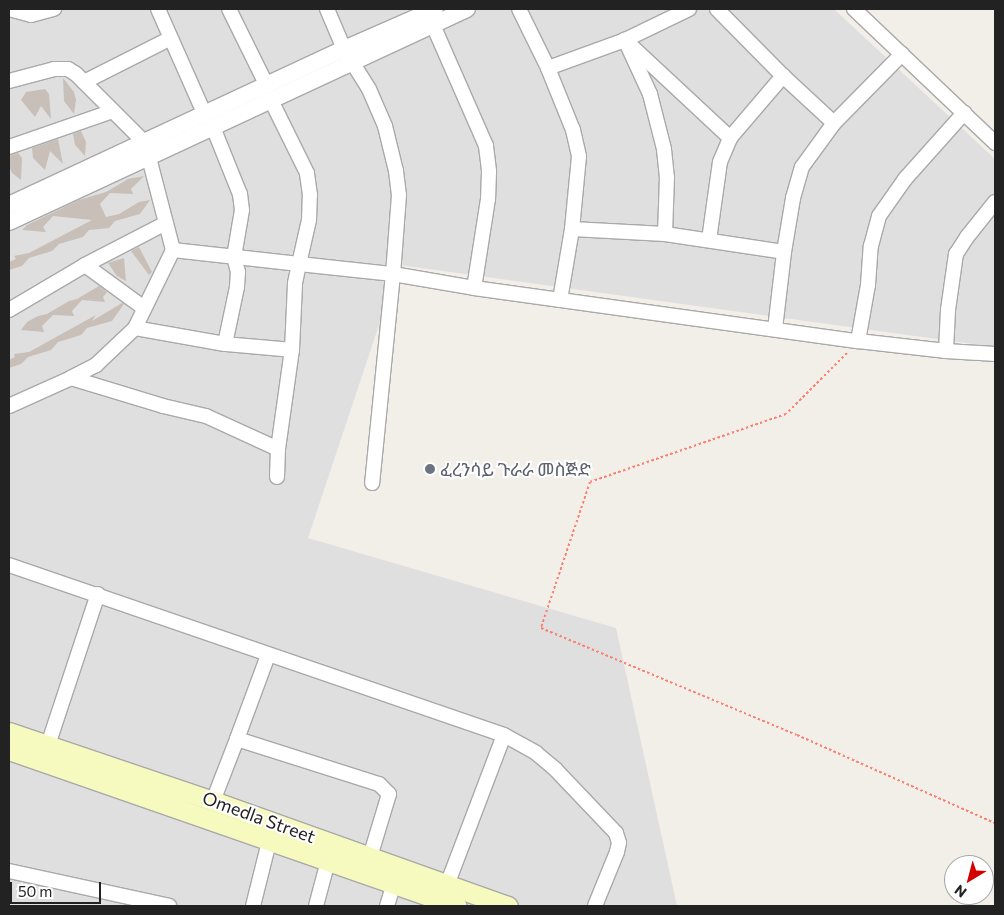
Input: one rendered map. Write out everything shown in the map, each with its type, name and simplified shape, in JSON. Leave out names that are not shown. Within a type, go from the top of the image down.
[{"type":"main road","name":"Omedla Street","points":[[9,732],[213,801],[508,906]]},
{"type":"main road","name":"Omedla Street","points":[[9,750],[269,842],[394,883],[455,906]]},
{"type":"street","points":[[9,9],[31,15],[54,9]]},
{"type":"street","points":[[158,9],[240,194],[242,210],[234,257],[238,272],[237,287],[225,344]]},
{"type":"street","points":[[229,9],[307,173],[310,195],[308,220],[294,283],[292,350],[278,449],[277,477]]},
{"type":"street","points":[[327,9],[344,48],[354,63],[385,126],[396,171],[399,195],[372,483]]},
{"type":"street","points":[[269,93],[344,48],[435,9]]},
{"type":"street","points":[[9,222],[147,151],[269,93],[354,63],[467,9]]},
{"type":"street","points":[[519,9],[548,68],[574,130],[579,156],[572,229],[560,300]]},
{"type":"street","points":[[548,68],[625,40],[689,9]]},
{"type":"street","points":[[717,9],[782,76],[834,123]]},
{"type":"street","points":[[854,9],[995,143]]},
{"type":"street","points":[[433,25],[486,146],[489,172],[488,199],[474,288]]},
{"type":"street","points":[[84,82],[171,38]]},
{"type":"street","points":[[625,40],[730,138]]},
{"type":"street","points":[[625,40],[650,94],[664,149],[667,178],[665,234]]},
{"type":"street","points":[[775,329],[784,252],[793,198],[802,167],[834,123],[902,54]]},
{"type":"street","points":[[9,81],[61,68],[68,69],[113,110],[147,151],[173,250],[135,328],[96,365],[9,406]]},
{"type":"street","points":[[709,240],[720,162],[730,138],[782,76]]},
{"type":"street","points":[[9,147],[113,110]]},
{"type":"street","points":[[858,341],[868,285],[871,246],[879,216],[905,180],[964,113]]},
{"type":"street","points":[[9,206],[147,151]]},
{"type":"street","points":[[946,351],[948,310],[956,254],[995,202]]},
{"type":"street","points":[[9,310],[85,265],[166,223]]},
{"type":"street","points":[[572,229],[665,234],[784,252]]},
{"type":"street","points":[[173,250],[393,274],[474,288],[858,341],[946,351],[995,354]]},
{"type":"street","points":[[85,265],[144,308]]},
{"type":"street","points":[[135,328],[225,344],[292,350]]},
{"type":"street","points":[[71,378],[163,406],[206,416],[278,449]]},
{"type":"street","points":[[9,565],[504,735],[536,753],[556,770],[616,833],[619,843],[617,852],[595,906]]},
{"type":"street","points":[[48,745],[98,594]]},
{"type":"street","points":[[213,801],[268,655]]},
{"type":"street","points":[[447,885],[504,735]]},
{"type":"street","points":[[237,739],[379,784],[386,788],[389,794],[370,857]]},
{"type":"street","points":[[253,906],[269,842]]},
{"type":"street","points":[[316,906],[328,861]]},
{"type":"street","points":[[9,871],[170,906]]},
{"type":"street","points":[[387,906],[394,883]]},
{"type":"path","points":[[858,341],[786,414],[590,482],[541,628],[797,735],[995,823]]},
{"type":"shaded area","points":[[9,9],[834,9],[995,159],[995,347],[399,265],[308,538],[616,628],[677,906],[9,906]]},
{"type":"building","points":[[63,78],[74,92],[76,100],[74,114],[64,101]]},
{"type":"building","points":[[45,89],[49,94],[51,119],[41,106],[35,117],[21,100],[26,92]]},
{"type":"building","points":[[81,131],[86,142],[85,156],[75,145],[73,134]]},
{"type":"building","points":[[58,139],[63,164],[50,151],[45,170],[33,158],[32,148]]},
{"type":"building","points":[[18,153],[22,158],[21,180],[12,173],[9,166],[9,156]]},
{"type":"building","points":[[144,176],[131,189],[133,194],[110,193],[100,204],[106,217],[119,214],[139,202],[150,200],[140,214],[115,221],[109,228],[89,230],[83,237],[59,244],[52,251],[29,258],[22,266],[9,270],[9,262],[16,259],[14,256],[29,253],[92,220],[53,216],[43,227],[46,232],[22,230],[27,225],[79,200],[106,192],[128,179]]},
{"type":"building","points":[[139,247],[152,272],[149,275],[131,251]]},
{"type":"building","points":[[124,258],[126,281],[117,276],[108,263]]},
{"type":"building","points":[[99,286],[107,292],[103,297],[105,302],[82,300],[72,311],[74,316],[53,315],[42,326],[44,332],[21,330],[27,322],[47,314],[69,301],[77,299]]},
{"type":"building","points":[[122,303],[124,304],[112,321],[87,328],[81,335],[58,342],[51,350],[28,357],[21,364],[9,368],[9,360],[15,357],[14,354],[29,352],[96,315],[92,321]]},
{"type":"place","name":"ፈረንሳይ ጉራራ መስጅድ","points":[[430,469]]}]
